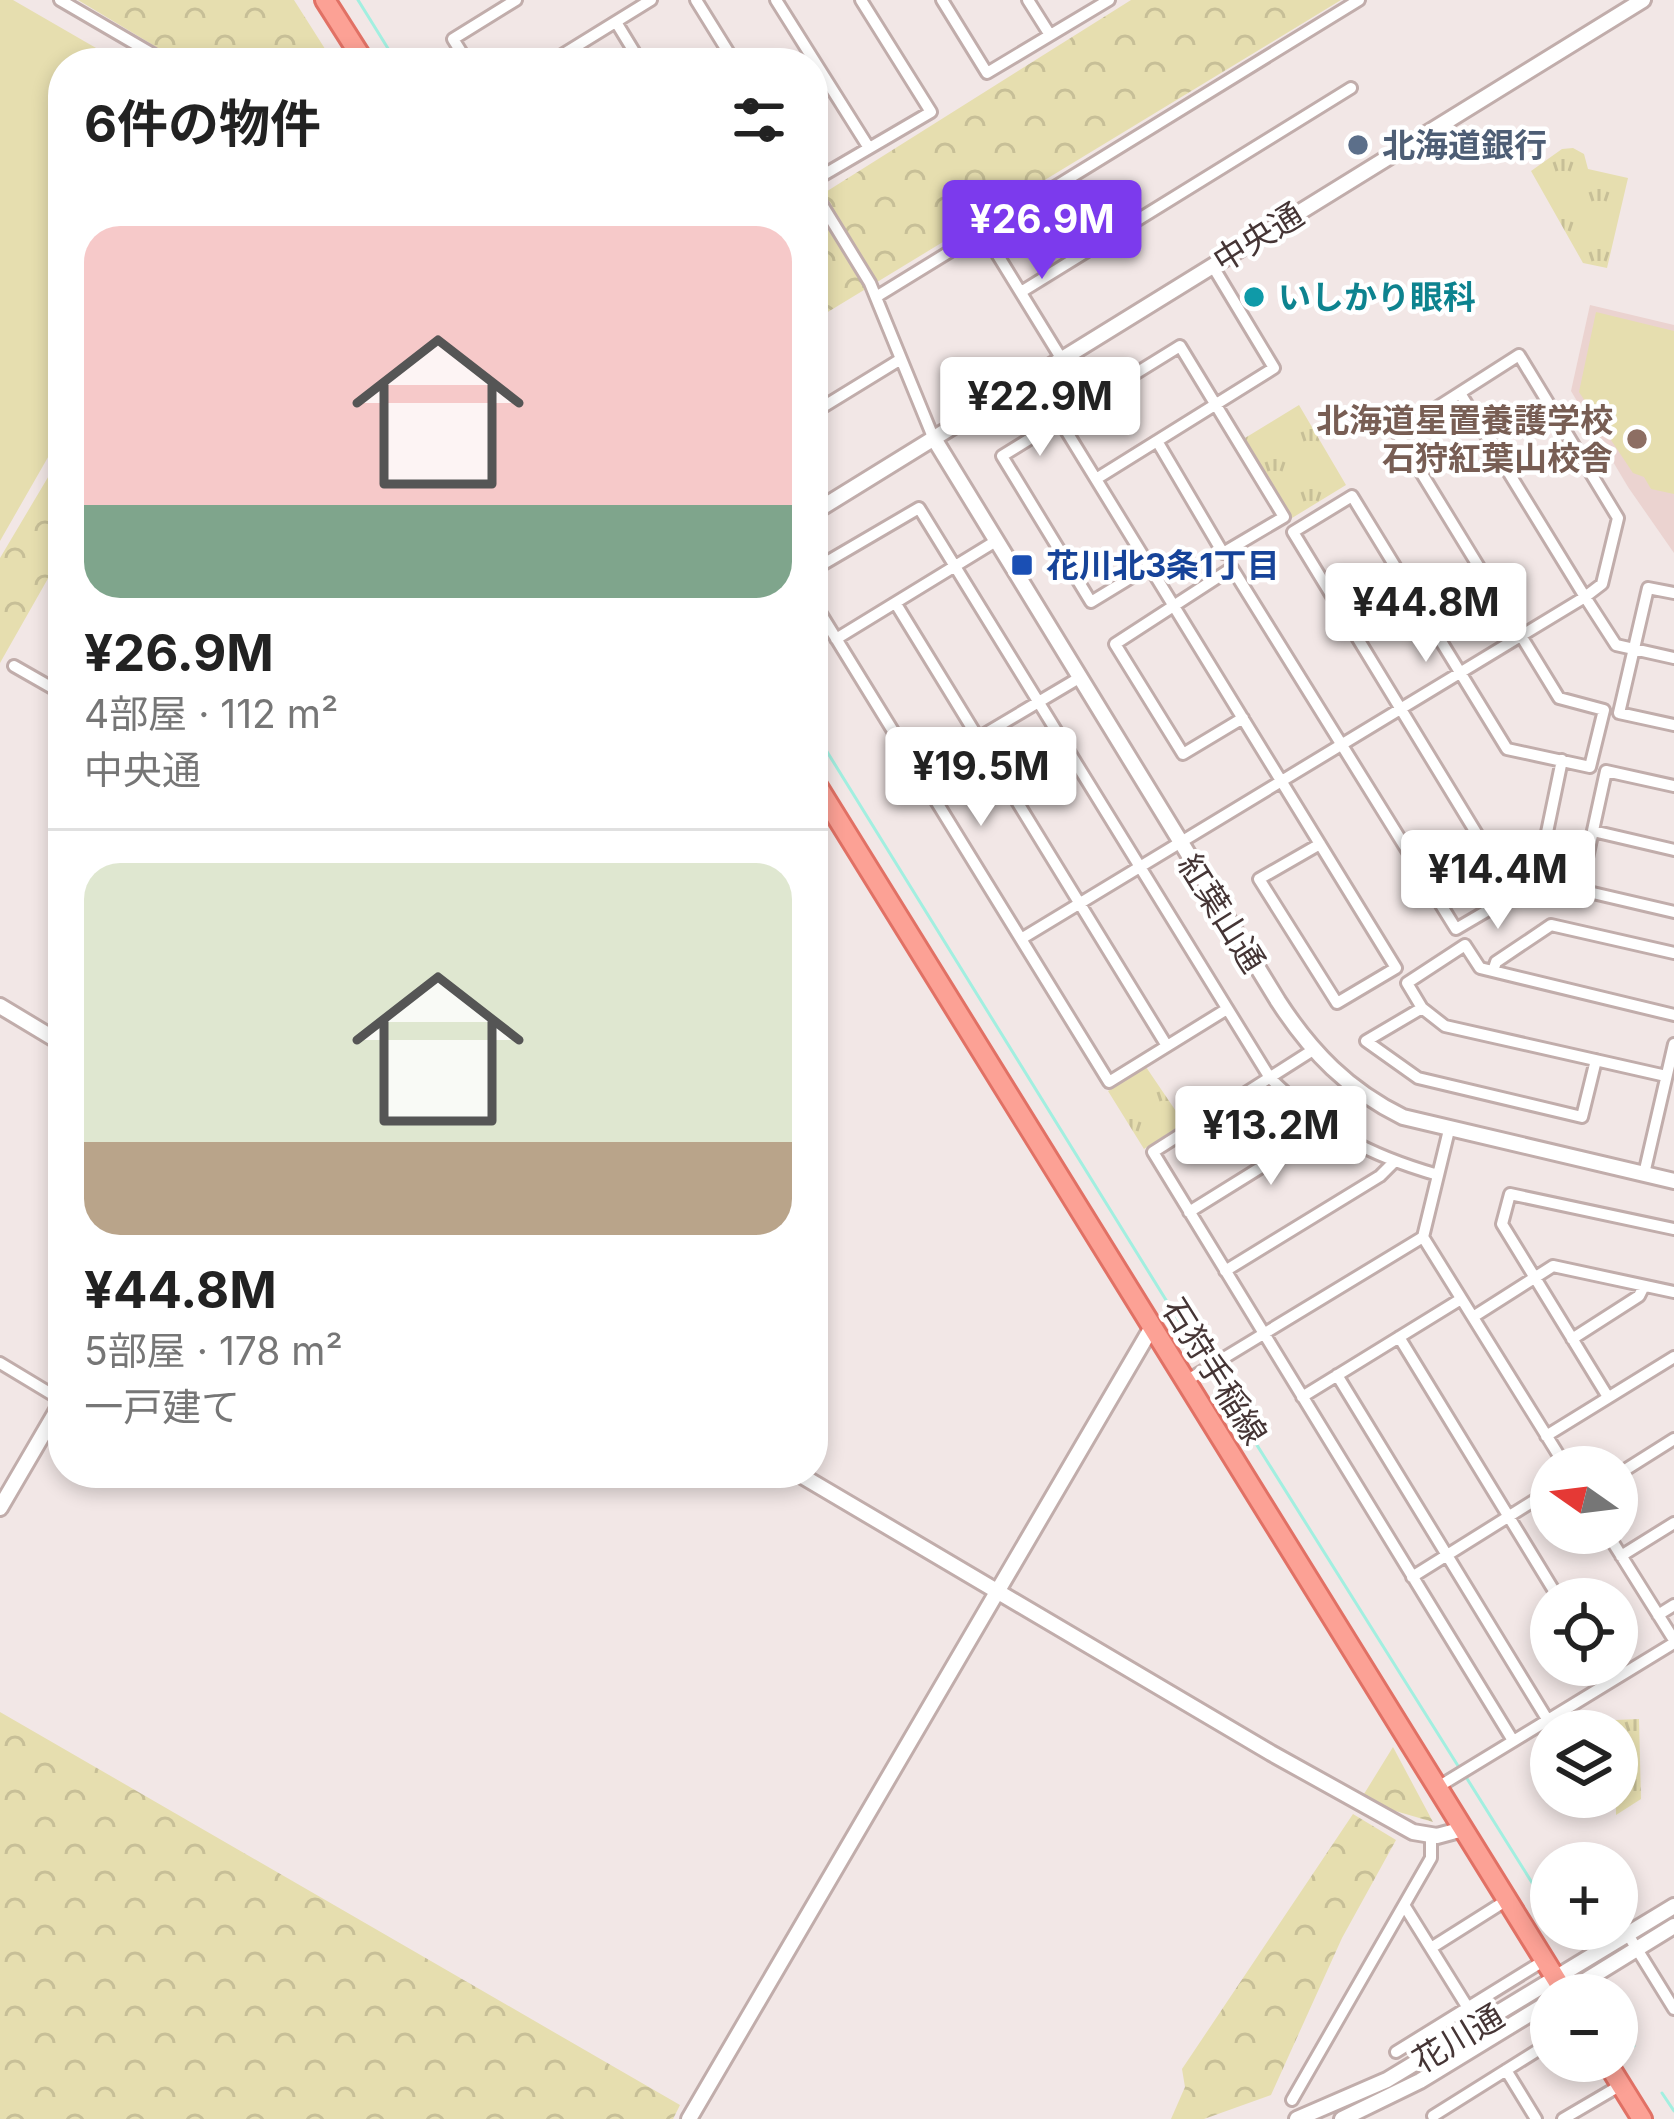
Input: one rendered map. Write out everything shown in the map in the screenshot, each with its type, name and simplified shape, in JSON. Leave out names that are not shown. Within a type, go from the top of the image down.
[{"type":"main road","points":[[325,0],[355,48]]},
{"type":"main road","name":"石狩手稲線","points":[[828,803],[1152,1327],[1194,1376],[1447,1782],[1462,1829],[1550,1974]]},
{"type":"main road","points":[[1619,2082],[1642,2119]]},
{"type":"street","points":[[60,0],[142,48]]},
{"type":"street","points":[[459,48],[453,39],[516,0]]},
{"type":"street","points":[[574,48],[651,0]]},
{"type":"street","points":[[696,0],[726,48]]},
{"type":"street","points":[[776,0],[806,48]]},
{"type":"street","points":[[828,176],[932,112],[861,0]]},
{"type":"street","points":[[942,0],[987,73],[1109,0]]},
{"type":"street","points":[[1028,0],[1050,35]]},
{"type":"street","points":[[876,297],[1360,0]]},
{"type":"street","name":"中央通","points":[[828,504],[1643,0]]},
{"type":"street","points":[[616,22],[632,48]]},
{"type":"street","points":[[828,83],[869,148]]},
{"type":"street","points":[[1021,292],[1352,88]]},
{"type":"street","points":[[828,212],[876,297],[933,437]]},
{"type":"street","points":[[982,231],[1061,358]]},
{"type":"street","points":[[1096,478],[1274,368],[1212,266]]},
{"type":"street","points":[[1150,566],[1091,602],[1002,456],[1180,346],[1284,517],[1223,553],[1156,441]]},
{"type":"street","points":[[1021,939],[1178,842],[1281,780],[1342,743],[1400,708],[1462,671],[1522,635],[1585,597],[1603,584],[1618,518],[1519,356],[1397,433],[1522,635],[1559,698],[1604,710],[1590,767],[1507,749],[1462,671],[1352,496],[1293,532],[1400,708],[1500,871],[1514,895],[1456,929],[1342,743],[1232,568],[1115,644],[1183,754],[1243,718]]},
{"type":"street","points":[[828,404],[901,359]]},
{"type":"street","points":[[1460,393],[1616,645],[1674,658]]},
{"type":"street","points":[[1059,419],[1174,605],[1396,968],[1337,1003],[1258,879],[1320,844]]},
{"type":"street","name":"紅葉山通","points":[[933,437],[1288,1017],[1335,1073],[1403,1117],[1674,1181]]},
{"type":"street","points":[[828,561],[919,508],[1270,1078],[1322,1126],[1360,1149],[1438,1175]]},
{"type":"street","points":[[836,639],[996,541]]},
{"type":"street","points":[[1674,593],[1648,588],[1619,712],[1674,724]]},
{"type":"street","points":[[896,604],[1168,1046]]},
{"type":"street","points":[[828,626],[1109,1082],[1226,1009]]},
{"type":"street","points":[[14,666],[48,685]]},
{"type":"street","points":[[919,773],[1079,678]]},
{"type":"street","points":[[1500,871],[1545,842],[1562,760]]},
{"type":"street","points":[[1674,787],[1606,771],[1580,890],[1674,912]]},
{"type":"street","points":[[1593,832],[1674,850]]},
{"type":"street","points":[[1493,971],[1496,962],[1551,925],[1674,953]]},
{"type":"street","points":[[1669,1080],[1445,1026],[1422,1008],[1407,983],[1466,945],[1480,968],[1674,1015]]},
{"type":"street","points":[[0,1006],[48,1034]]},
{"type":"street","points":[[1422,1008],[1366,1041],[1418,1078],[1582,1117],[1596,1060]]},
{"type":"street","points":[[1644,1174],[1674,1044]]},
{"type":"street","points":[[1313,1050],[1153,1153],[1512,1739]]},
{"type":"street","points":[[1189,1212],[1322,1126]]},
{"type":"street","points":[[1449,1130],[1423,1238],[1552,1446]]},
{"type":"street","points":[[1225,1271],[1380,1177],[1394,1162]]},
{"type":"street","points":[[1608,1397],[1502,1225],[1510,1193],[1674,1229]]},
{"type":"street","points":[[1194,1376],[1423,1238]]},
{"type":"street","points":[[1473,1317],[1553,1266],[1674,1292]]},
{"type":"street","points":[[1572,1339],[1639,1296],[1644,1286]]},
{"type":"street","points":[[1302,1397],[1461,1299]]},
{"type":"street","points":[[689,2119],[1152,1327]]},
{"type":"street","points":[[1400,1337],[1546,1578]]},
{"type":"street","points":[[1546,1436],[1674,1357]]},
{"type":"street","points":[[0,1363],[48,1391]]},
{"type":"street","points":[[1337,1375],[1542,1710]]},
{"type":"street","points":[[0,1508],[48,1426]]},
{"type":"street","points":[[1638,1462],[1674,1439]]},
{"type":"street","points":[[822,1488],[1270,1754],[1413,1832],[1431,1836],[1462,1829]]},
{"type":"street","points":[[1412,1576],[1530,1503]]},
{"type":"street","points":[[1638,1664],[1674,1642],[1622,1556],[1674,1523]]},
{"type":"street","points":[[1658,1615],[1674,1605]]},
{"type":"street","points":[[1562,1710],[1601,1686]]},
{"type":"street","points":[[1447,1782],[1530,1729]]},
{"type":"street","points":[[1292,2100],[1431,1858],[1431,1836]]},
{"type":"street","points":[[1431,1948],[1507,1900]]},
{"type":"street","points":[[1404,1905],[1468,2008]]},
{"type":"street","name":"花川通","points":[[1638,1927],[1674,1906]]},
{"type":"street","name":"花川通","points":[[1638,1948],[1674,1926]]},
{"type":"street","name":"花川通","points":[[1574,1974],[1605,1950]]},
{"type":"street","name":"花川通","points":[[1584,1974],[1634,1950]]},
{"type":"street","points":[[1637,1950],[1674,2009]]},
{"type":"street","points":[[1396,2052],[1468,2008],[1530,1993]]},
{"type":"street","name":"花川通","points":[[1297,2119],[1388,2080],[1530,2002]]},
{"type":"street","name":"花川通","points":[[1342,2119],[1420,2081],[1530,2006]]},
{"type":"street","points":[[1433,2116],[1530,2055]]},
{"type":"street","points":[[1506,2070],[1535,2119]]},
{"type":"street","points":[[1563,2119],[1585,2114],[1621,2085]]},
{"type":"shaded area","name":"北海道星置養護学校 石狩紅葉山校舎","points":[[1590,305],[1674,325],[1674,553],[1571,391]]},
{"type":"green space","points":[[0,0],[13,0],[96,48],[48,48],[48,457],[0,541]]},
{"type":"green space","points":[[78,0],[294,0],[324,48],[158,48]]},
{"type":"green space","points":[[1131,0],[1341,0],[828,312],[828,191]]},
{"type":"green space","points":[[1562,149],[1584,154],[1588,169],[1628,178],[1607,268],[1583,263],[1531,171]]},
{"type":"green space","name":"北海道星置養護学校 石狩紅葉山校舎","points":[[1596,312],[1674,331],[1674,494],[1651,489],[1644,477],[1633,473],[1579,392]]},
{"type":"green space","points":[[1299,405],[1346,485],[1292,518],[1245,438]]},
{"type":"green space","points":[[48,477],[48,578],[0,663],[0,558]]},
{"type":"green space","points":[[1146,1067],[1184,1123],[1144,1149],[1108,1091]]},
{"type":"green space","points":[[0,1712],[680,2105],[673,2119],[0,2119]]},
{"type":"green space","points":[[1638,1719],[1641,1799],[1638,1801]]},
{"type":"green space","points":[[1393,1747],[1433,1822],[1392,1810],[1364,1794]]},
{"type":"green space","points":[[1353,1814],[1396,1840],[1342,1938],[1271,2095],[1204,2119],[1171,2119],[1185,2087],[1182,2069]]},
{"type":"waterway","points":[[358,0],[388,48]]},
{"type":"waterway","points":[[828,753],[1200,1355]]},
{"type":"waterway","points":[[1218,1383],[1460,1769]]},
{"type":"waterway","points":[[1466,1777],[1530,1879]]},
{"type":"waterway","points":[[1662,2093],[1674,2111]]},
{"type":"place","name":"北海道銀行","points":[[1358,145]]},
{"type":"place","name":"いしかり眼科","points":[[1254,297]]},
{"type":"place","name":"北海道星置養護学校 石狩紅葉山校舎","points":[[1637,439]]},
{"type":"place","name":"花川北3条1丁目","points":[[1022,565]]}]
